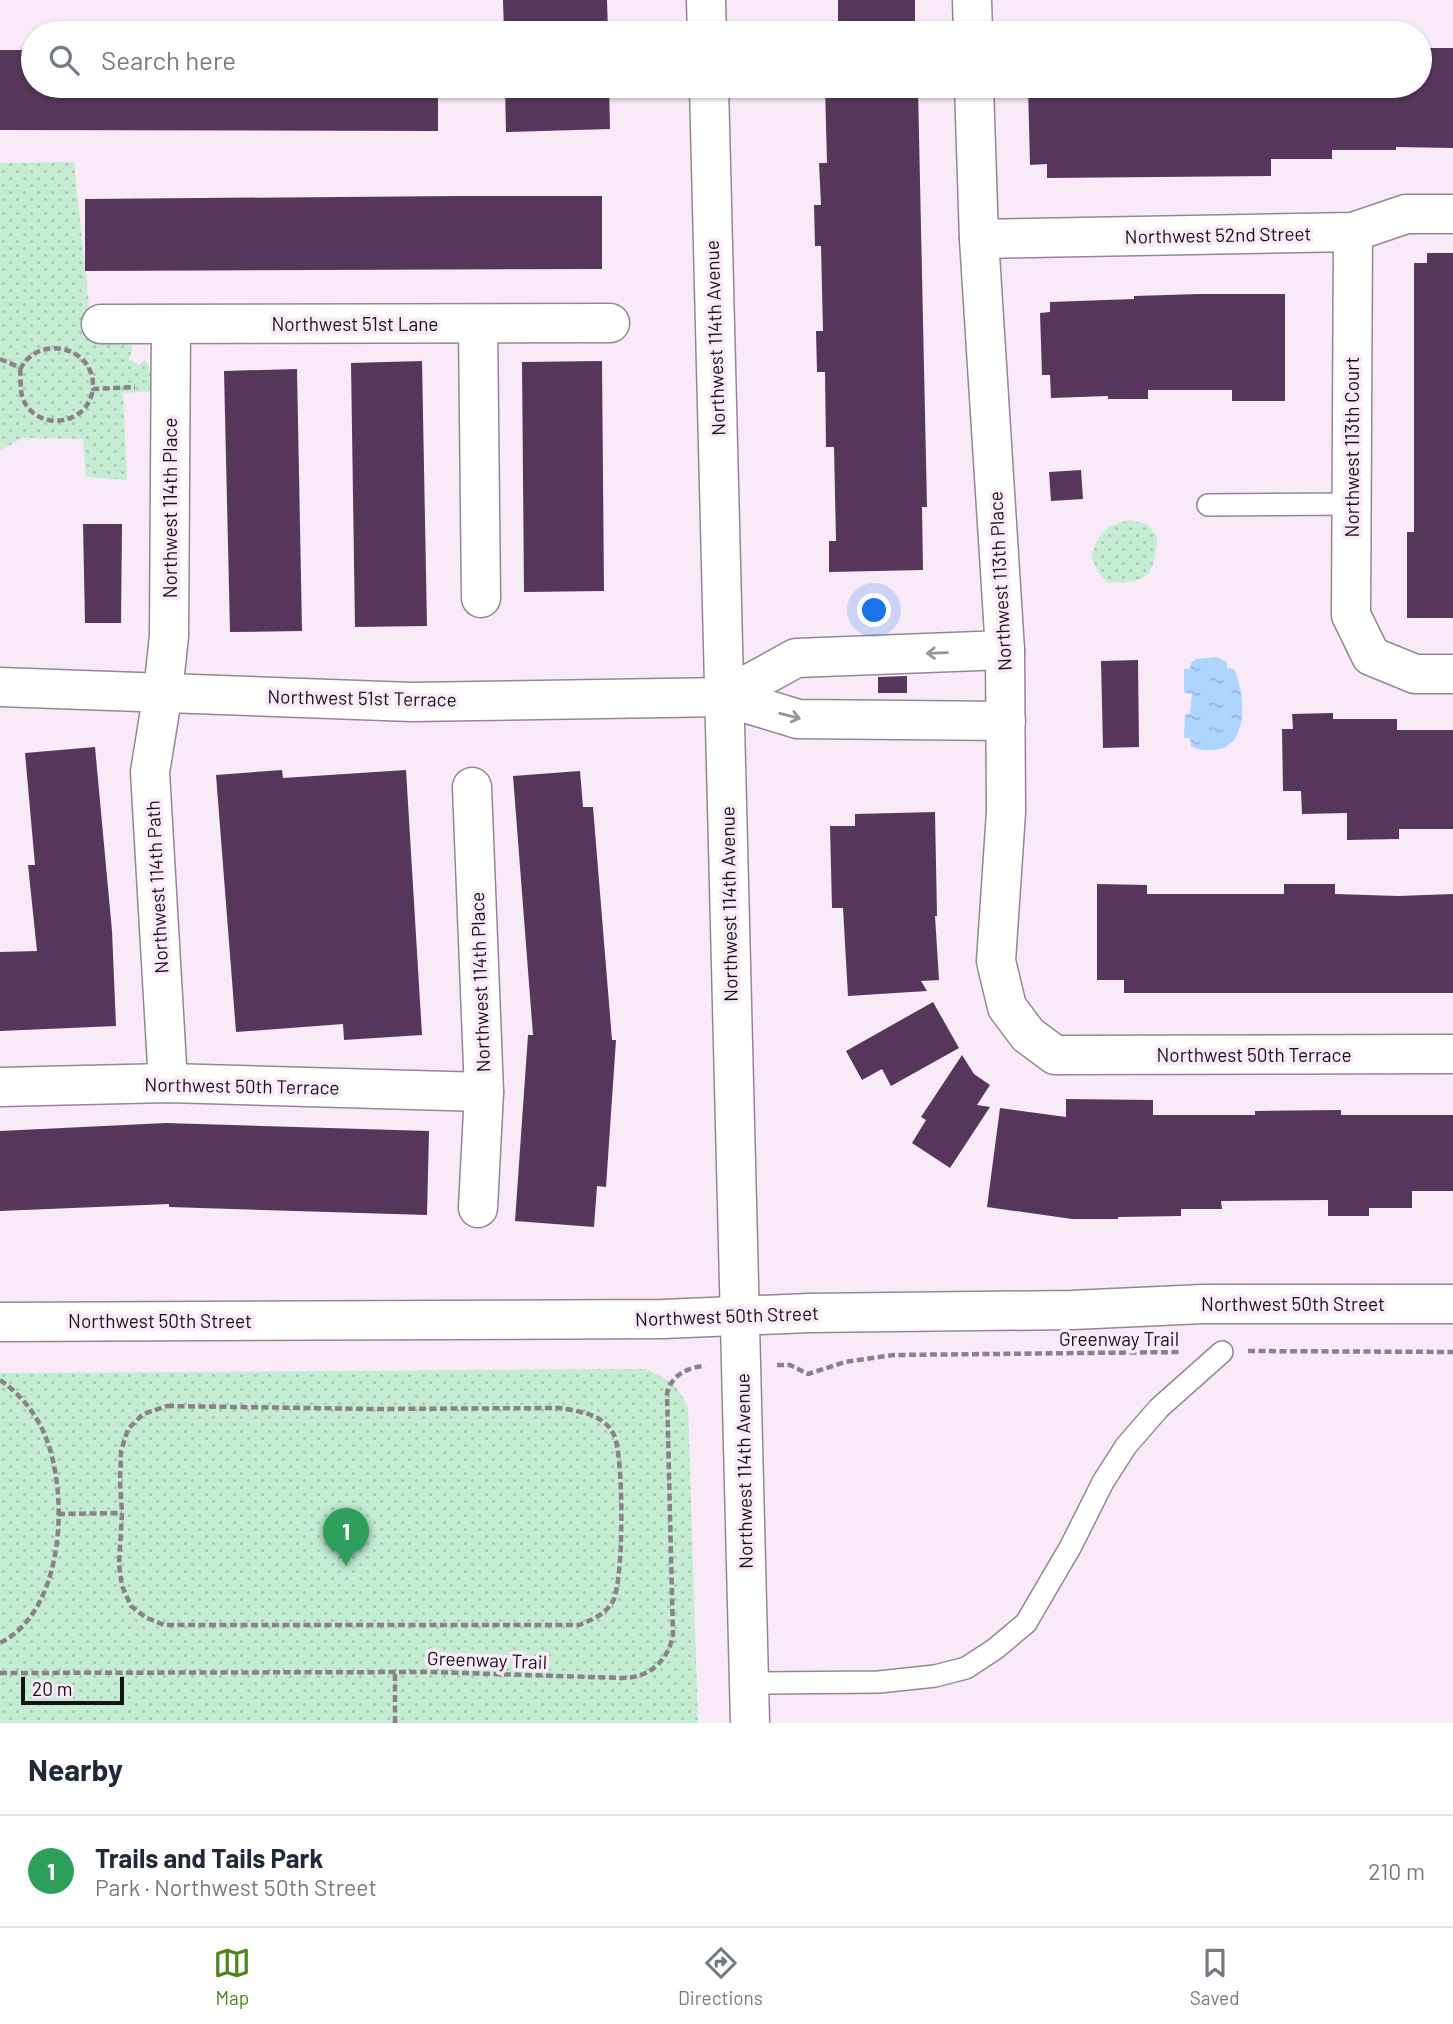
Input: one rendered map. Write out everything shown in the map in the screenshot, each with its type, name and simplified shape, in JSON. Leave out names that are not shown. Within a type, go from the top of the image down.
[{"type":"street","points":[[706,0],[707,21]]},
{"type":"street","points":[[972,0],[973,21]]},
{"type":"street","name":"Northwest 114th Avenue","points":[[709,98],[750,1723]]},
{"type":"street","name":"Northwest 113th Place","points":[[974,98],[979,239],[1005,650],[1006,812],[996,961],[1007,1007],[1028,1035],[1055,1055]]},
{"type":"street","name":"Northwest 52nd Street","points":[[979,239],[1353,232],[1406,214],[1453,214]]},
{"type":"street","name":"Northwest 113th Court","points":[[1353,232],[1351,615],[1371,656],[1415,674],[1453,674]]},
{"type":"street","name":"Northwest 51st Lane","points":[[101,324],[610,323]]},
{"type":"street","name":"Northwest 114th Place","points":[[163,692],[169,636],[171,324]]},
{"type":"street","points":[[478,324],[481,598]]},
{"type":"street","name":"Northwest 51st Terrace","points":[[724,697],[796,658],[1005,650]]},
{"type":"street","name":"Northwest 51st Terrace","points":[[0,687],[412,702],[724,697],[798,719],[1006,721]]},
{"type":"street","name":"Northwest 114th Path","points":[[163,692],[150,772],[168,1083]]},
{"type":"street","name":"Northwest 114th Place","points":[[472,787],[484,1092],[478,1208]]},
{"type":"street","name":"Northwest 50th Terrace","points":[[1055,1055],[1453,1054]]},
{"type":"street","name":"Northwest 50th Terrace","points":[[0,1087],[168,1083],[484,1092]]},
{"type":"street","name":"Northwest 50th Street","points":[[0,1322],[663,1319],[1072,1310],[1203,1304],[1453,1304]]},
{"type":"lane","points":[[1208,505],[1352,504]]},
{"type":"lane","points":[[749,1683],[878,1682],[935,1676],[966,1668],[995,1649],[1026,1623],[1071,1546],[1103,1482],[1126,1446],[1159,1408],[1222,1352]]},
{"type":"path","points":[[54,347],[79,356],[92,372],[93,389],[92,399],[81,413],[67,421],[47,420],[31,410],[22,397],[20,368],[34,352],[54,347]]},
{"type":"path","points":[[0,359],[20,368]]},
{"type":"path","points":[[93,389],[171,385]]},
{"type":"path","name":"Greenway Trail","points":[[790,1365],[808,1374],[845,1362],[894,1354],[1339,1350],[1453,1352]]},
{"type":"path","name":"Greenway Trail","points":[[0,1673],[395,1672],[627,1678],[647,1673],[660,1663],[671,1645],[674,1627],[667,1394],[671,1382],[690,1367]]},
{"type":"path","points":[[0,1380],[28,1406],[44,1432],[55,1475],[58,1514],[53,1564],[40,1602],[28,1620],[9,1639],[0,1643]]},
{"type":"path","points":[[167,1406],[559,1408],[585,1412],[602,1421],[614,1434],[620,1454],[620,1577],[613,1600],[600,1616],[579,1625],[164,1625],[145,1618],[131,1606],[122,1586],[119,1564],[122,1513],[121,1451],[128,1429],[143,1414],[167,1406]]},
{"type":"path","points":[[58,1514],[122,1513]]},
{"type":"path","points":[[394,1723],[395,1672]]},
{"type":"green space","points":[[74,162],[91,326],[133,347],[129,359],[139,365],[145,360],[154,382],[155,391],[123,393],[127,480],[86,477],[83,439],[22,438],[0,451],[0,163]]},
{"type":"green space","points":[[1130,520],[1147,524],[1157,536],[1151,569],[1140,579],[1131,582],[1107,582],[1091,557],[1094,548],[1104,531]]},
{"type":"green space","points":[[646,1369],[672,1384],[688,1408],[698,1723],[0,1723],[0,1373]]},
{"type":"water","points":[[1216,657],[1227,662],[1227,668],[1234,669],[1241,692],[1242,718],[1234,740],[1225,747],[1202,750],[1191,746],[1190,738],[1184,738],[1185,714],[1190,714],[1192,694],[1184,693],[1184,669],[1190,669],[1191,663],[1196,659]]},
{"type":"building","points":[[503,0],[607,0],[608,21],[504,21]]},
{"type":"building","points":[[838,0],[915,0],[915,21],[838,21]]},
{"type":"building","points":[[1432,48],[1453,48],[1453,148],[1332,150],[1332,159],[1271,159],[1271,176],[1047,178],[1047,164],[1030,165],[1028,98],[1432,98]]},
{"type":"building","points":[[0,50],[21,50],[21,98],[438,98],[438,131],[0,130]]},
{"type":"building","points":[[505,98],[609,98],[610,129],[506,132]]},
{"type":"building","points":[[825,98],[918,98],[927,507],[922,507],[923,570],[829,572],[829,541],[836,541],[834,447],[826,447],[825,372],[817,372],[816,331],[823,331],[821,246],[815,246],[814,205],[821,205],[819,163],[827,163]]},
{"type":"building","points":[[602,196],[602,269],[85,271],[85,199]]},
{"type":"building","points":[[1427,253],[1453,253],[1453,618],[1407,618],[1407,532],[1414,532],[1414,263],[1427,263]]},
{"type":"building","points":[[1199,294],[1285,294],[1285,401],[1232,401],[1232,390],[1148,390],[1148,399],[1108,399],[1108,396],[1051,398],[1050,375],[1042,375],[1040,313],[1050,312],[1050,302]]},
{"type":"building","points":[[422,361],[427,626],[355,627],[351,363]]},
{"type":"building","points":[[602,361],[604,591],[524,592],[522,362]]},
{"type":"building","points":[[297,369],[302,631],[230,632],[224,371]]},
{"type":"building","points":[[1081,470],[1083,499],[1051,501],[1049,472]]},
{"type":"building","points":[[83,524],[122,524],[121,623],[85,623]]},
{"type":"building","points":[[1138,660],[1139,747],[1103,748],[1101,661]]},
{"type":"building","points":[[907,676],[907,693],[878,693],[878,677]]},
{"type":"building","points":[[1333,713],[1333,719],[1397,719],[1397,730],[1453,730],[1453,829],[1399,829],[1399,839],[1347,840],[1347,813],[1302,814],[1301,791],[1283,791],[1282,729],[1293,729],[1292,714]]},
{"type":"building","points":[[95,747],[112,931],[116,1026],[0,1031],[0,952],[37,951],[28,865],[35,865],[25,753]]},
{"type":"building","points":[[282,770],[283,778],[406,770],[422,1035],[344,1040],[343,1024],[236,1032],[216,775]]},
{"type":"building","points":[[580,771],[583,807],[593,807],[612,1040],[616,1040],[606,1187],[597,1186],[594,1227],[515,1221],[528,1035],[533,1035],[513,776]]},
{"type":"building","points":[[935,812],[935,916],[939,980],[921,981],[927,991],[848,996],[843,908],[832,908],[830,826],[855,826],[855,814]]},
{"type":"building","points":[[1097,884],[1147,885],[1147,894],[1284,894],[1284,884],[1335,884],[1335,894],[1453,894],[1453,993],[1124,993],[1124,980],[1097,980]]},
{"type":"building","points":[[933,1002],[959,1048],[891,1086],[882,1069],[862,1080],[846,1051]]},
{"type":"building","points":[[962,1055],[974,1074],[990,1085],[977,1105],[990,1107],[950,1168],[912,1143],[926,1120],[921,1117]]},
{"type":"building","points":[[1066,1099],[1153,1100],[1153,1115],[1255,1115],[1255,1111],[1341,1110],[1341,1115],[1453,1115],[1453,1191],[1412,1191],[1412,1208],[1369,1208],[1369,1216],[1328,1216],[1328,1200],[1221,1201],[1222,1209],[1181,1209],[1181,1216],[1118,1219],[1072,1219],[987,1207],[1000,1108],[1066,1117]]},
{"type":"building","points":[[166,1123],[429,1131],[427,1215],[169,1207],[169,1204],[0,1211],[0,1131]]},
{"type":"place","name":"Trails and Tails Park","points":[[346,1566]]}]
